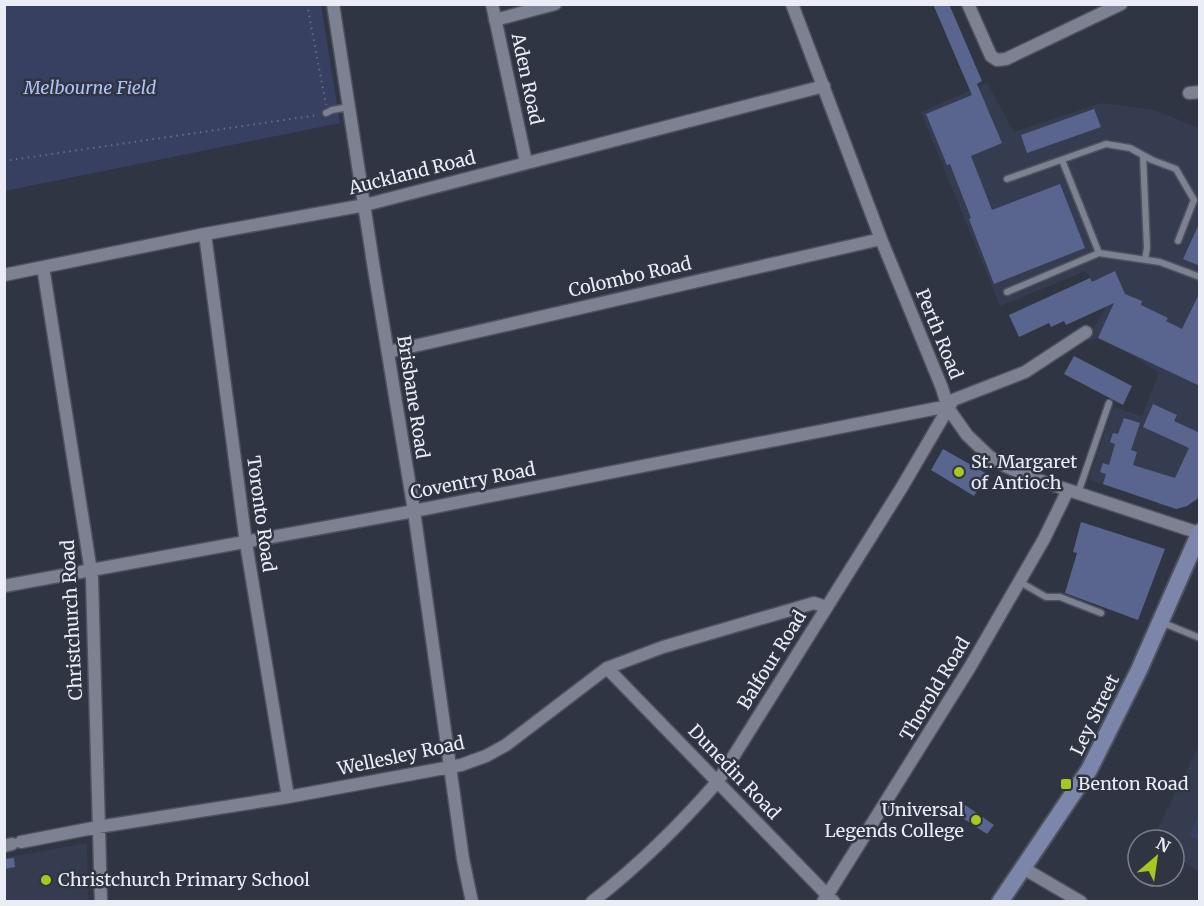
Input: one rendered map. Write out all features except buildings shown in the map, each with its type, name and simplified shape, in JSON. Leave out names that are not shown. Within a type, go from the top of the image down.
[{"type":"street","name":"Brisbane Road","points":[[333,4],[414,511],[463,860],[472,902]]},
{"type":"street","name":"Aden Road","points":[[492,4],[526,162]]},
{"type":"street","points":[[495,20],[555,4]]},
{"type":"street","name":"Perth Road","points":[[792,4],[948,408],[966,435],[989,456],[1023,474],[1199,533]]},
{"type":"street","points":[[968,4],[991,56],[998,60],[1006,59],[1121,4]]},
{"type":"street","name":"Auckland Road","points":[[4,275],[205,234],[365,205],[824,86]]},
{"type":"street","name":"Toronto Road","points":[[205,234],[246,543],[288,797]]},
{"type":"street","name":"Colombo Road","points":[[388,352],[881,238]]},
{"type":"street","name":"Christchurch Road","points":[[43,267],[90,569],[94,635],[101,902]]},
{"type":"street","points":[[948,408],[953,400],[1025,372],[1086,332]]},
{"type":"street","name":"Coventry Road","points":[[4,586],[246,543],[915,412],[948,408]]},
{"type":"street","name":"Balfour Road","points":[[592,902],[627,874],[718,781],[938,429],[948,408]]},
{"type":"street","name":"Thorold Road","points":[[828,899],[970,667],[1073,492]]},
{"type":"street","name":"Ley Street","points":[[1000,902],[1089,770],[1160,622],[1199,533]]},
{"type":"street","name":"Wellesley Road","points":[[12,844],[98,827],[288,797],[451,767],[486,756],[506,745],[607,668],[663,647],[814,603],[826,608]]},
{"type":"street","name":"Dunedin Road","points":[[607,668],[718,781],[828,899]]},
{"type":"street","points":[[1023,868],[1081,902]]},
{"type":"lane","points":[[326,113],[350,107]]},
{"type":"lane","points":[[1007,179],[1106,144],[1130,148],[1176,169],[1194,200],[1178,241]]},
{"type":"lane","points":[[1143,155],[1147,248],[1145,260]]},
{"type":"lane","points":[[1062,160],[1099,253]]},
{"type":"lane","points":[[1007,292],[1099,253],[1160,262],[1200,277]]},
{"type":"lane","points":[[1073,492],[1109,403]]},
{"type":"lane","points":[[1019,582],[1047,597],[1060,597],[1101,613]]},
{"type":"lane","points":[[1160,622],[1200,638]]},
{"type":"path","points":[[4,161],[326,113],[326,100],[307,4]]},
{"type":"shaded area","points":[[987,83],[1014,132],[1102,103],[1155,110],[1199,128],[1200,494],[1187,506],[1176,509],[1166,505],[1165,507],[1158,505],[1158,502],[1089,480],[1113,407],[1142,416],[1159,373],[1135,357],[1098,338],[1085,341],[1106,308],[1086,271],[1000,306],[921,112]]},
{"type":"shaded area","points":[[1199,746],[1199,872],[1186,864],[1186,828],[1158,828]]},
{"type":"shaded area","name":"Christchurch Primary School","points":[[87,843],[88,901],[5,902],[5,858]]},
{"type":"green space","name":"Melbourne Field","points":[[5,5],[321,5],[340,123],[5,191]]},
{"type":"green space","points":[[1199,814],[1200,841],[1189,836]]},
{"type":"place","name":"St. Margaret of Antioch","points":[[959,472]]},
{"type":"place","name":"Benton Road","points":[[1066,784]]},
{"type":"place","name":"Universal Legends College","points":[[976,820]]},
{"type":"place","name":"Christchurch Primary School","points":[[46,880]]}]
